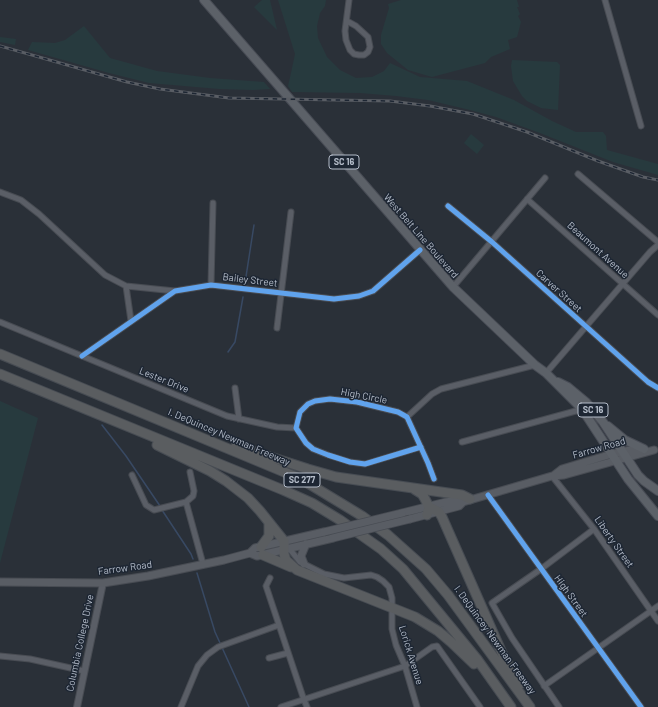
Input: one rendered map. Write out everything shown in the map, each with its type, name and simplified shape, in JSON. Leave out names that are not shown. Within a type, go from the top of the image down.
[{"type":"highway","name":"I. DeQuincey Newman Freeway","points":[[0,354],[301,479],[343,504],[388,535],[426,569],[448,595],[530,707]]},
{"type":"highway","name":"SC 277","points":[[0,374],[283,490],[312,503],[340,520],[381,549],[403,569],[477,659],[511,707]]},
{"type":"highway","points":[[136,410],[162,417],[244,449],[336,477],[462,495],[467,500]]},
{"type":"highway","points":[[116,421],[139,435],[210,471],[248,498],[260,511],[286,547],[286,560],[290,565],[300,567]]},
{"type":"highway","points":[[414,489],[422,494],[428,511],[439,512],[502,653],[535,707]]},
{"type":"highway","points":[[269,524],[269,536],[262,551],[415,617],[438,631],[462,652],[502,694]]},
{"type":"main road","name":"West Belt Line Boulevard","points":[[205,0],[453,287],[535,365],[586,408],[628,479],[646,502]]},
{"type":"main road","name":"SC 16","points":[[586,408],[603,422],[624,455],[644,482],[658,491]]},
{"type":"main road","points":[[603,422],[616,431],[625,440],[644,449]]},
{"type":"main road","name":"Farrow Road","points":[[624,455],[634,449],[656,450]]},
{"type":"main road","name":"Farrow Road","points":[[0,582],[103,583],[148,576],[250,553],[257,556],[262,551],[306,544],[410,519],[458,500],[467,500],[488,495],[552,476],[562,470],[614,457],[656,450]]},
{"type":"main road","points":[[646,502],[658,491]]},
{"type":"main road","name":"Farrow Road","points":[[439,512],[459,506],[467,500]]},
{"type":"main road","name":"SC 16","points":[[646,502],[658,516]]},
{"type":"main road","name":"Farrow Road","points":[[286,547],[324,532],[402,513],[428,511]]},
{"type":"main road","points":[[300,567],[301,556],[306,544]]},
{"type":"street","points":[[347,21],[356,26],[368,38],[370,47],[368,52],[364,55],[359,56],[354,54],[348,47],[345,34],[349,0]]},
{"type":"street","points":[[605,0],[641,126]]},
{"type":"street","points":[[578,174],[658,242]]},
{"type":"street","points":[[453,287],[545,178]]},
{"type":"street","name":"Bailey Street","points":[[0,192],[21,200],[39,214],[105,276],[126,286],[175,291],[211,285],[334,299],[359,296],[373,291],[420,250]]},
{"type":"street","name":"Beaumont Avenue","points":[[527,199],[658,315]]},
{"type":"street","points":[[211,285],[212,204]]},
{"type":"street","name":"Carver Street","points":[[448,206],[492,242],[648,382],[658,388]]},
{"type":"street","points":[[277,328],[291,212]]},
{"type":"street","points":[[549,376],[585,327],[658,245]]},
{"type":"street","points":[[126,286],[131,321]]},
{"type":"street","name":"Bailey Street","points":[[82,356],[175,291]]},
{"type":"street","name":"Lester Drive","points":[[0,322],[227,416],[277,427],[296,428]]},
{"type":"street","points":[[434,479],[428,462],[407,417],[432,394],[441,389],[535,365]]},
{"type":"street","points":[[235,388],[239,419]]},
{"type":"street","name":"High Circle","points":[[296,428],[300,412],[308,404],[315,400],[330,399],[371,405],[398,412],[407,417]]},
{"type":"street","points":[[462,442],[586,408]]},
{"type":"street","points":[[296,428],[306,443],[313,448],[328,455],[350,462],[365,464],[421,447]]},
{"type":"street","points":[[132,475],[146,505],[154,510],[186,502],[193,496],[194,491],[190,472]]},
{"type":"street","name":"Liberty Street","points":[[552,476],[594,529],[658,621]]},
{"type":"street","name":"High Street","points":[[488,495],[641,707]]},
{"type":"street","points":[[186,502],[203,564]]},
{"type":"street","points":[[559,707],[512,638],[492,603],[541,569],[594,529]]},
{"type":"street","name":"Lorick Avenue","points":[[300,567],[344,578],[371,575],[383,581],[391,592],[392,629],[417,707]]},
{"type":"street","points":[[270,578],[266,586],[307,707]]},
{"type":"street","name":"Columbia College Drive","points":[[78,707],[84,671],[103,583]]},
{"type":"street","points":[[544,686],[658,606]]},
{"type":"street","points":[[181,707],[198,666],[207,655],[225,644],[279,625]]},
{"type":"street","points":[[281,707],[405,666],[432,647],[437,646],[480,707]]},
{"type":"street","points":[[269,658],[288,653]]},
{"type":"street","points":[[0,656],[30,659],[84,671]]},
{"type":"green space","points":[[262,0],[270,0],[277,30],[254,7]]},
{"type":"green space","points":[[278,0],[326,0],[325,6],[320,13],[317,26],[318,38],[327,57],[340,70],[356,78],[372,77],[384,71],[390,63],[420,77],[467,81],[514,100],[552,121],[576,132],[603,132],[606,136],[607,150],[658,164],[658,175],[613,162],[496,117],[428,100],[360,93],[292,92],[288,86],[295,54]]},
{"type":"green space","points":[[401,0],[517,0],[519,7],[517,7],[520,14],[518,16],[521,22],[517,37],[508,40],[510,49],[491,57],[485,63],[432,77],[408,70],[387,53],[381,44],[381,35],[389,8],[388,4]]},
{"type":"green space","points":[[84,26],[110,58],[157,71],[210,78],[264,82],[270,89],[219,89],[149,83],[28,50],[32,42],[55,43],[65,40]]},
{"type":"green space","points":[[0,37],[16,39],[15,45],[0,42]]},
{"type":"green space","points":[[512,60],[557,62],[560,65],[558,110],[541,108],[527,101],[522,96],[513,81],[511,66]]},
{"type":"green space","points":[[471,134],[484,145],[477,154],[464,143]]},
{"type":"green space","points":[[0,401],[38,418],[0,563]]},
{"type":"waterway","points":[[245,283],[254,225]]},
{"type":"waterway","points":[[228,352],[235,342],[243,297]]},
{"type":"waterway","points":[[102,425],[126,456],[160,506]]},
{"type":"waterway","points":[[162,510],[193,559]]},
{"type":"waterway","points":[[197,573],[215,632],[249,707]]},
{"type":"railway","points":[[0,46],[127,82],[160,89],[229,98],[390,101],[430,106],[473,114],[527,132],[598,161],[643,177],[658,180]]},
{"type":"cycle path","points":[[448,206],[492,242],[648,382],[658,388]]},
{"type":"cycle path","points":[[82,356],[175,291],[211,285],[334,299],[359,296],[373,291],[420,250]]},
{"type":"cycle path","points":[[421,447],[365,464],[350,462],[313,449],[306,443],[296,428],[300,412],[308,404],[315,401],[330,399],[357,402],[398,412],[407,417],[428,463],[434,479]]},
{"type":"cycle path","points":[[488,495],[641,707]]}]
